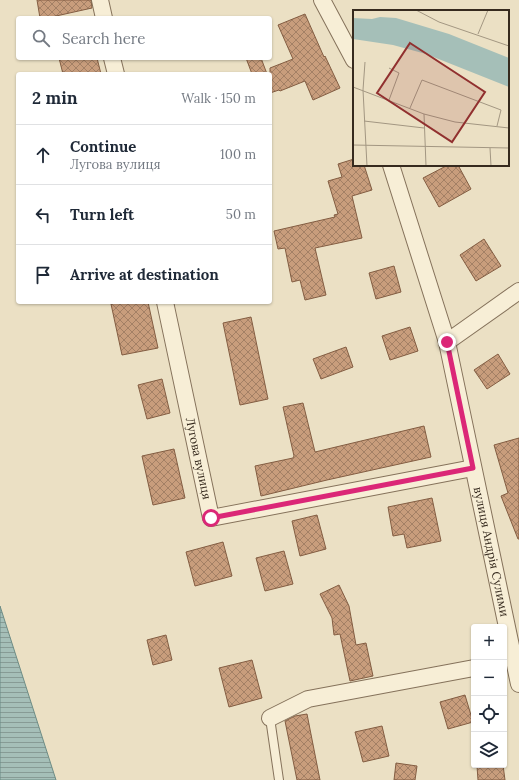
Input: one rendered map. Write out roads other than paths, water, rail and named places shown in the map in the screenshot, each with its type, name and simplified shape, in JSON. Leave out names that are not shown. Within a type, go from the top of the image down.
[{"type":"street","points":[[100,0],[104,16]]},
{"type":"street","points":[[322,0],[353,58]]},
{"type":"street","points":[[112,60],[116,72]]},
{"type":"street","name":"вулиця Андрія Сулими","points":[[391,166],[447,342],[473,468],[509,662],[519,684]]},
{"type":"street","points":[[447,342],[519,292]]},
{"type":"street","name":"Лугова вулиця","points":[[164,304],[211,518],[473,468]]},
{"type":"street","points":[[270,718],[308,699],[471,669]]},
{"type":"lane","points":[[270,718],[279,780]]},
{"type":"water","points":[[0,606],[56,780],[0,780]]}]
